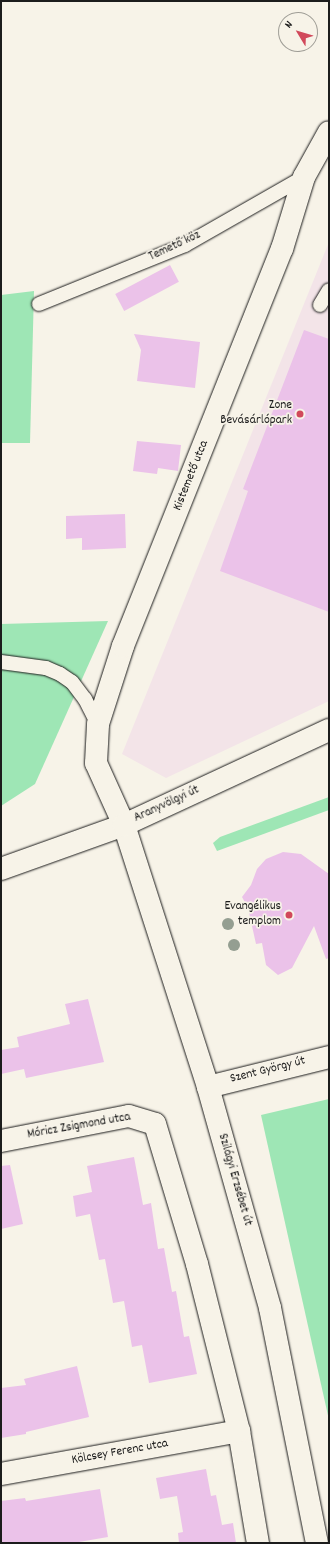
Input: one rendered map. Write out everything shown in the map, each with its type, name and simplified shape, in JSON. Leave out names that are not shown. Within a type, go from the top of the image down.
[{"type":"street","name":"Kistemető utca","points":[[124,825],[96,763],[98,724],[123,646],[282,249],[304,177],[329,132]]},
{"type":"street","name":"Aranyvölgyi út","points":[[1,869],[124,825],[329,730]]},
{"type":"street","name":"Szilágyi Erzsébet út","points":[[124,825],[208,1087],[270,1308],[317,1543]]},
{"type":"street","name":"Szent György út","points":[[208,1087],[329,1056]]},
{"type":"street","name":"Móricz Zsigmond utca","points":[[1,1141],[129,1116],[156,1124],[197,1264],[239,1431]]},
{"type":"street","name":"Kölcsey Ferenc utca","points":[[1,1474],[239,1431]]},
{"type":"street","points":[[239,1431],[258,1543]]},
{"type":"lane","name":"Temető köz","points":[[39,304],[185,245],[304,177]]},
{"type":"lane","points":[[320,305],[329,290]]},
{"type":"lane","points":[[1,662],[46,668],[60,674],[72,682],[85,699],[98,724]]},
{"type":"shaded area","points":[[329,242],[329,701],[166,778],[122,754]]},
{"type":"green space","points":[[34,291],[30,443],[1,443],[1,295]]},
{"type":"green space","points":[[108,621],[35,784],[1,806],[1,624]]},
{"type":"green space","points":[[329,797],[329,810],[217,851],[213,843],[220,837]]},
{"type":"green space","points":[[329,1099],[329,1420],[261,1115]]},
{"type":"building","points":[[170,265],[179,282],[124,311],[115,294]]},
{"type":"building","name":"Zone Bevásárlópark","points":[[304,330],[329,339],[329,612],[220,571],[248,491],[243,489]]},
{"type":"building","points":[[134,334],[200,342],[195,388],[137,381],[141,350]]},
{"type":"building","points":[[137,441],[181,445],[178,471],[158,468],[157,474],[133,471]]},
{"type":"building","points":[[125,514],[126,548],[82,550],[82,538],[66,539],[66,516]]},
{"type":"building","name":"Evangélikus templom","points":[[283,852],[301,854],[329,874],[329,958],[326,959],[314,926],[292,968],[278,975],[266,965],[262,943],[256,944],[248,908],[242,897],[251,885],[257,869],[266,859]]},
{"type":"building","points":[[88,999],[104,1062],[26,1078],[24,1069],[1,1074],[1,1050],[19,1047],[17,1037],[70,1024],[65,1004]]},
{"type":"building","points":[[134,1157],[143,1205],[151,1203],[158,1249],[164,1248],[172,1292],[176,1291],[184,1337],[189,1336],[197,1374],[149,1383],[142,1345],[132,1347],[124,1301],[113,1303],[105,1259],[99,1260],[90,1214],[76,1217],[73,1196],[92,1192],[87,1166]]},
{"type":"building","points":[[10,1165],[23,1224],[1,1229],[1,1166]]},
{"type":"building","points":[[77,1366],[89,1417],[26,1432],[26,1434],[1,1438],[1,1388],[26,1385],[24,1379]]},
{"type":"building","points":[[206,1469],[211,1496],[216,1495],[222,1525],[233,1523],[236,1543],[179,1543],[178,1533],[183,1532],[177,1496],[160,1499],[156,1478]]},
{"type":"building","points":[[100,1489],[108,1537],[73,1543],[1,1543],[1,1501],[25,1498],[26,1501]]},
{"type":"place","name":"Zone Bevásárlópark","points":[[300,414]]},
{"type":"place","name":"Evangélikus templom","points":[[289,915]]}]
